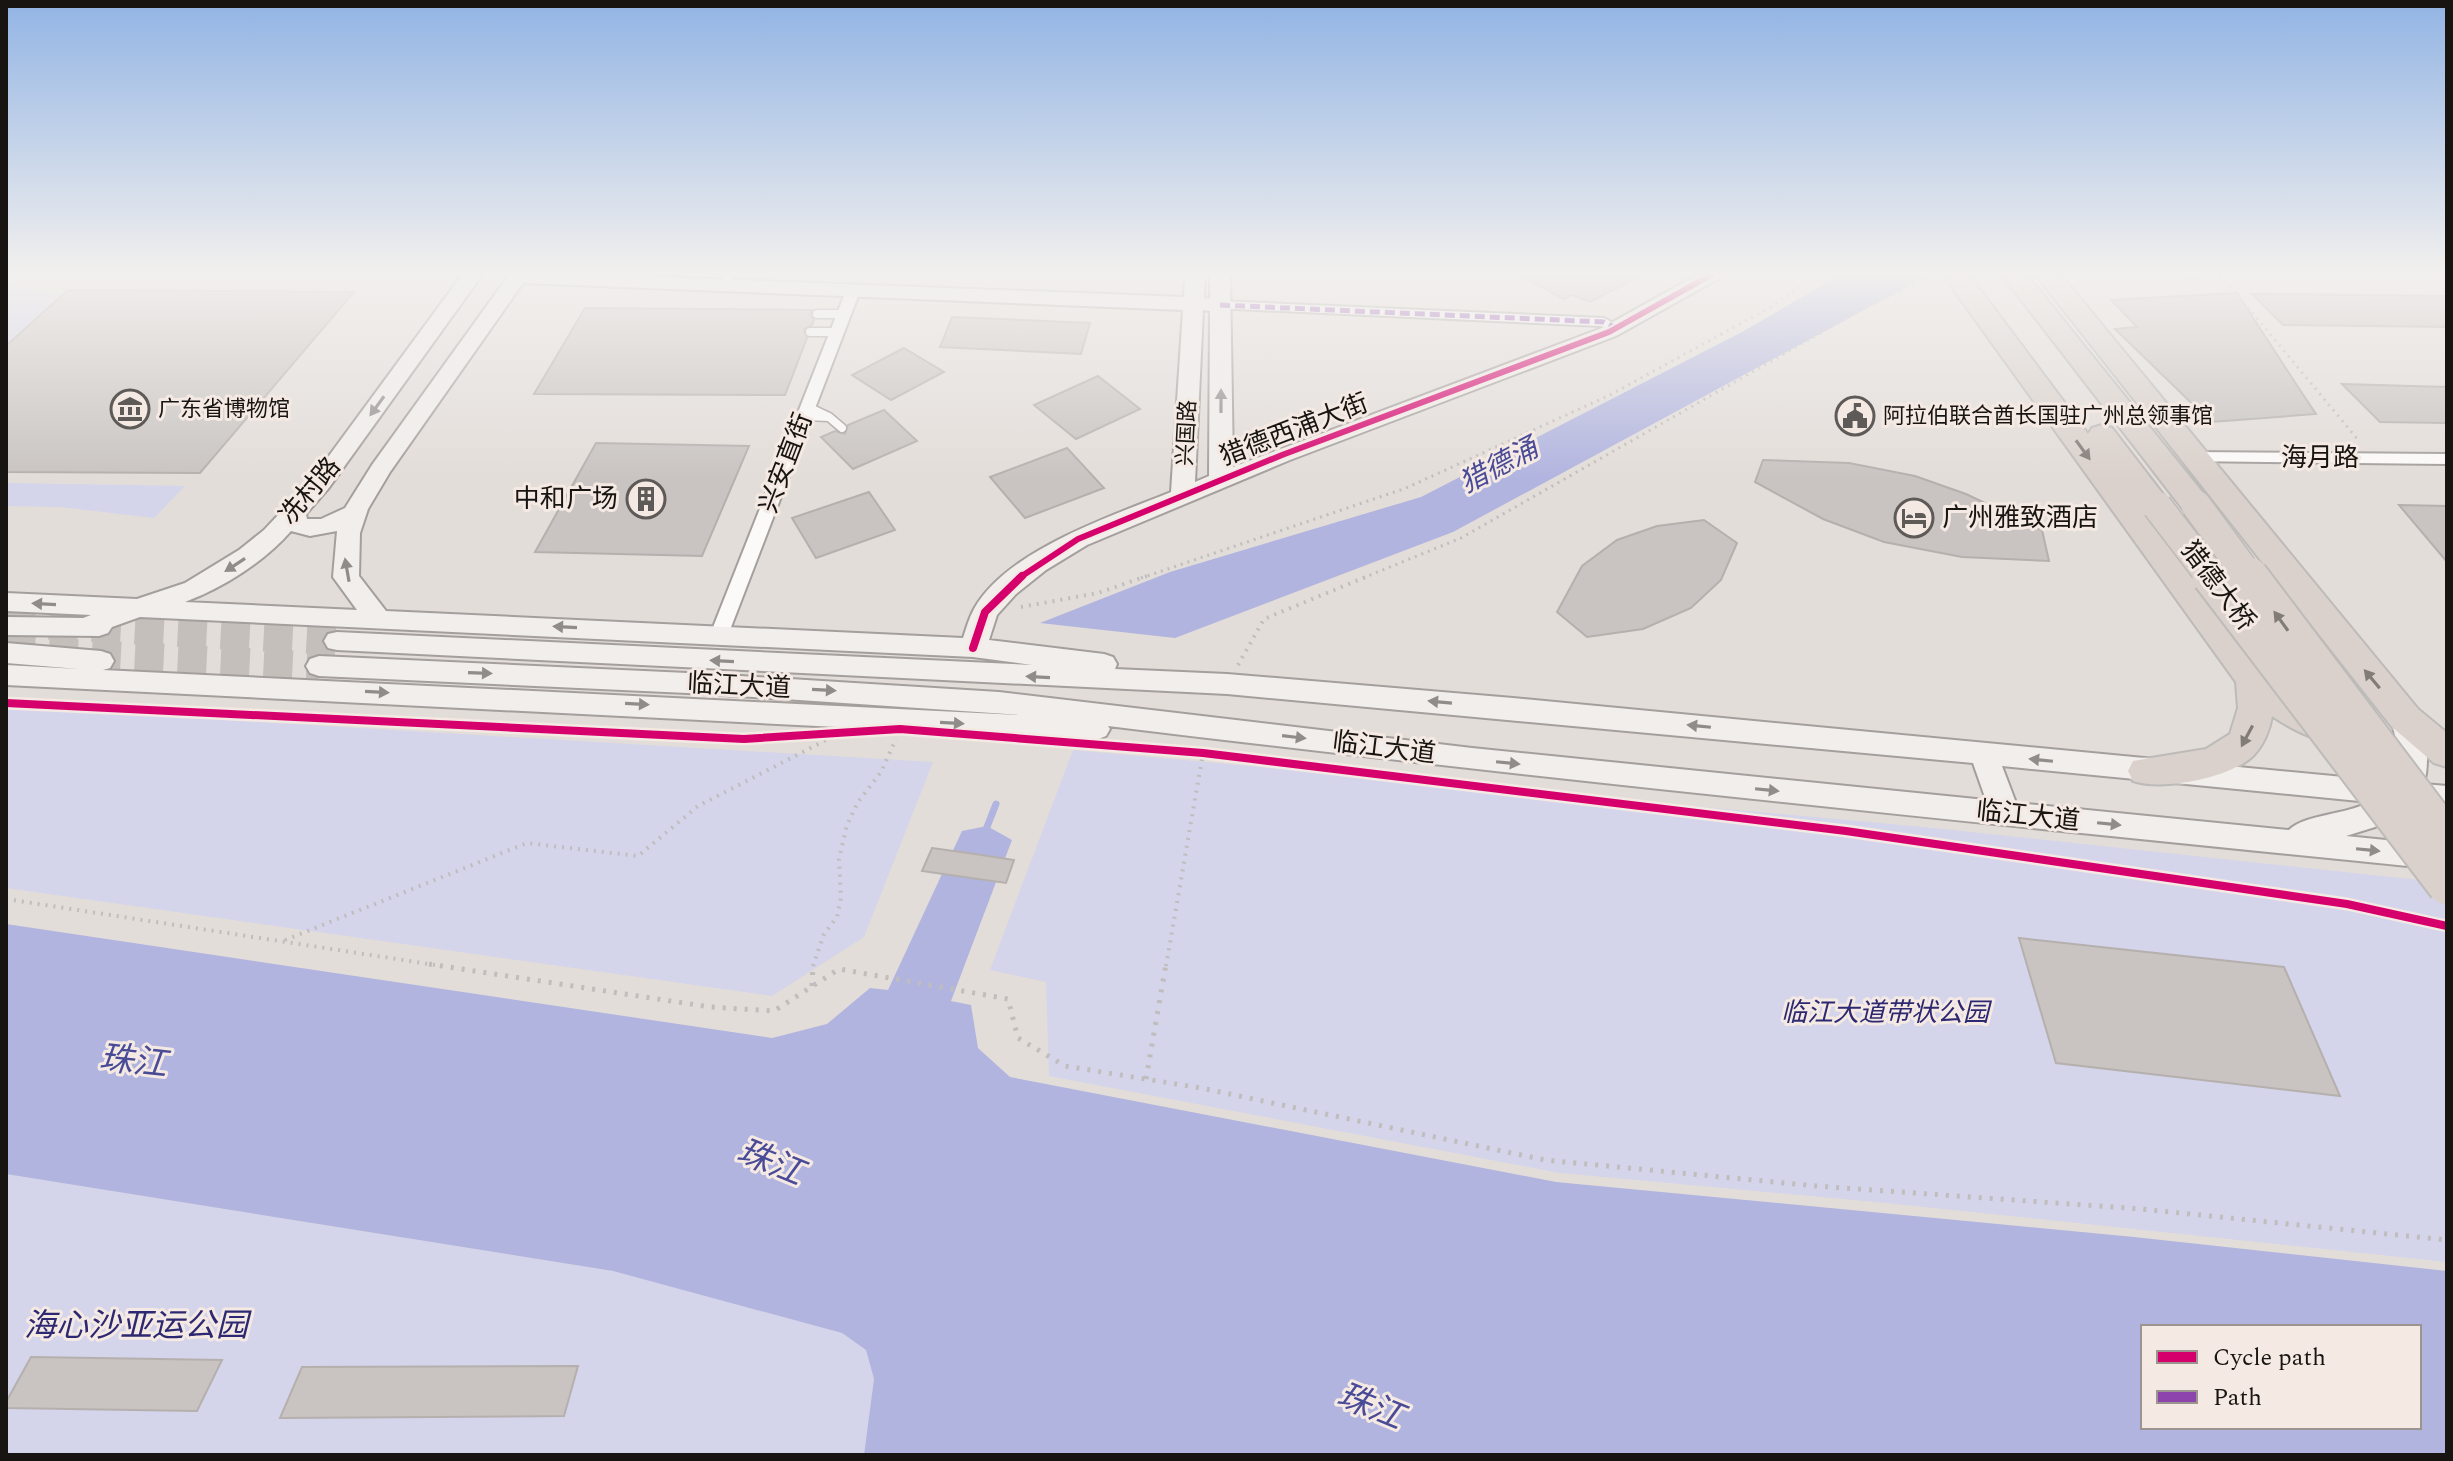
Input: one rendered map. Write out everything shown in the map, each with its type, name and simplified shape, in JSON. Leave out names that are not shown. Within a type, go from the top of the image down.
[{"type":"highway","points":[[2023,343],[2253,680],[2276,703],[2315,726],[2365,734],[2388,734],[2398,729],[2405,718]]},
{"type":"highway","name":"猎德大桥","points":[[2029,343],[2447,886]]},
{"type":"highway","name":"猎德大桥","points":[[2070,343],[2447,838]]},
{"type":"highway","points":[[2106,343],[2192,457],[2405,718],[2447,753]]},
{"type":"highway","points":[[2146,771],[2195,767],[2218,762],[2237,752],[2249,737],[2254,721],[2257,701],[2253,680]]},
{"type":"main road","name":"冼村路","points":[[84,627],[194,589],[248,556],[294,514],[320,484],[422,343]]},
{"type":"main road","name":"冼村路","points":[[377,618],[346,577],[348,533],[354,513],[380,470],[470,343]]},
{"type":"main road","name":"兴国路","points":[[1183,495],[1191,343]]},
{"type":"main road","name":"兴国路","points":[[1220,343],[1221,479]]},
{"type":"main road","name":"猎德西浦大街","points":[[973,648],[985,612],[1007,588],[1037,564],[1078,539],[1221,479],[1576,343]]},
{"type":"main road","points":[[294,514],[295,524],[311,528],[336,523],[354,513]]},
{"type":"main road","points":[[6,602],[973,648],[1232,675]]},
{"type":"main road","points":[[6,626],[184,624],[288,615]]},
{"type":"main road","name":"临江大道","points":[[337,641],[1232,675],[1528,709],[2447,798]]},
{"type":"main road","points":[[6,653],[160,666],[299,689]]},
{"type":"main road","name":"临江大道","points":[[319,666],[866,693],[1043,706],[1218,740],[1458,758],[2447,858]]},
{"type":"main road","points":[[6,675],[1062,728],[1218,740]]},
{"type":"main road","points":[[2269,840],[2330,830],[2365,819],[2407,794],[2415,762],[2405,718]]},
{"type":"main road","points":[[1984,755],[2006,814]]},
{"type":"street","name":"兴安直街","points":[[719,635],[833,343]]},
{"type":"street","name":"海月路","points":[[2192,457],[2447,459]]},
{"type":"lane","points":[[806,412],[829,417],[842,428]]},
{"type":"path","points":[[1015,608],[1098,593],[1406,488],[1610,395],[1705,343]]},
{"type":"path","points":[[1232,675],[1264,619],[1461,538],[1803,343]]},
{"type":"path","points":[[2277,343],[2373,459]]},
{"type":"path","points":[[812,986],[813,958],[824,934],[837,917],[841,898],[839,859],[847,825],[858,802],[881,772],[900,729],[885,730]]},
{"type":"path","points":[[282,941],[527,843],[638,856],[698,806],[840,733]]},
{"type":"path","points":[[808,735],[840,733]]},
{"type":"path","points":[[1146,1079],[1203,753],[1218,740]]},
{"type":"path","points":[[1188,751],[1203,753]]},
{"type":"path","points":[[6,899],[710,1007],[774,1011],[839,969],[1008,999],[1018,1038],[1065,1066],[1146,1079],[1545,1160],[1816,1186],[2141,1209],[2447,1240]]},
{"type":"green space","points":[[6,483],[185,486],[154,518],[61,507],[6,506]]},
{"type":"green space","points":[[6,707],[933,762],[864,937],[772,996],[6,888]]},
{"type":"green space","name":"临江大道带状公园","points":[[1073,750],[1924,827],[2447,883],[2447,1262],[1886,1203],[1560,1173],[1049,1076],[1046,982],[990,970]]},
{"type":"green space","name":"海心沙亚运公园","points":[[6,1174],[613,1271],[842,1333],[866,1350],[874,1380],[864,1455],[6,1455]]},
{"type":"water","name":"猎德涌","points":[[1720,343],[1803,343],[1453,532],[1175,638],[1040,623],[1170,572],[1421,497]]},
{"type":"water","name":"珠江","points":[[987,826],[1012,840],[951,1001],[971,1005],[978,1048],[1010,1077],[1556,1182],[2134,1237],[2447,1271],[2447,1455],[864,1455],[874,1379],[866,1350],[842,1333],[613,1271],[6,1174],[6,924],[772,1038],[827,1024],[870,988],[888,990],[962,831]]},
{"type":"building","name":"广东省博物馆","points":[[9,343],[310,343],[200,473],[6,472],[6,346]]},
{"type":"building","points":[[564,343],[805,343],[785,395],[534,394]]},
{"type":"building","points":[[942,343],[1084,343],[1081,354],[940,347]]},
{"type":"building","points":[[2130,343],[2270,343],[2316,414],[2211,422]]},
{"type":"building","points":[[904,348],[944,372],[891,400],[852,375]]},
{"type":"building","points":[[1098,376],[1140,409],[1076,439],[1034,405]]},
{"type":"building","points":[[2342,384],[2447,387],[2447,423],[2380,422]]},
{"type":"building","points":[[884,410],[917,441],[853,469],[821,437],[835,431],[845,434],[848,425]]},
{"type":"building","name":"中和广场","points":[[596,443],[749,446],[702,556],[535,552]]},
{"type":"building","points":[[1067,448],[1104,488],[1025,518],[990,477]]},
{"type":"building","points":[[1763,460],[1849,463],[1915,476],[1966,494],[2042,530],[2049,561],[1962,557],[1884,542],[1823,519],[1755,482]]},
{"type":"building","points":[[869,492],[895,530],[816,558],[792,518]]},
{"type":"building","points":[[2399,505],[2447,506],[2447,562]]},
{"type":"building","points":[[1704,520],[1737,543],[1721,580],[1691,608],[1643,629],[1587,637],[1557,612],[1582,566],[1617,540],[1657,526]]},
{"type":"building","points":[[932,848],[1014,860],[1006,883],[922,871]]},
{"type":"building","points":[[2019,938],[2284,967],[2340,1096],[2056,1063]]},
{"type":"building","points":[[31,1357],[222,1360],[197,1411],[6,1408],[6,1402]]},
{"type":"building","points":[[578,1366],[564,1416],[280,1418],[302,1367]]},
{"type":"waterway","points":[[985,832],[996,804]]},
{"type":"tunnel","points":[[6,623],[337,641]]},
{"type":"tunnel","points":[[6,650],[319,666]]},
{"type":"cycle path","points":[[973,648],[985,612],[1007,588],[1037,564],[1078,539],[1282,455],[1579,343]]},
{"type":"cycle path","points":[[6,703],[744,739],[900,729],[1203,753],[1846,831],[2347,904],[2447,926]]},
{"type":"place","name":"广东省博物馆","points":[[130,409]]},
{"type":"place","name":"阿拉伯联合酋长国驻广州总领事馆","points":[[1855,416]]},
{"type":"place","name":"中和广场","points":[[646,499]]},
{"type":"place","name":"广州雅致酒店","points":[[1914,518]]}]
